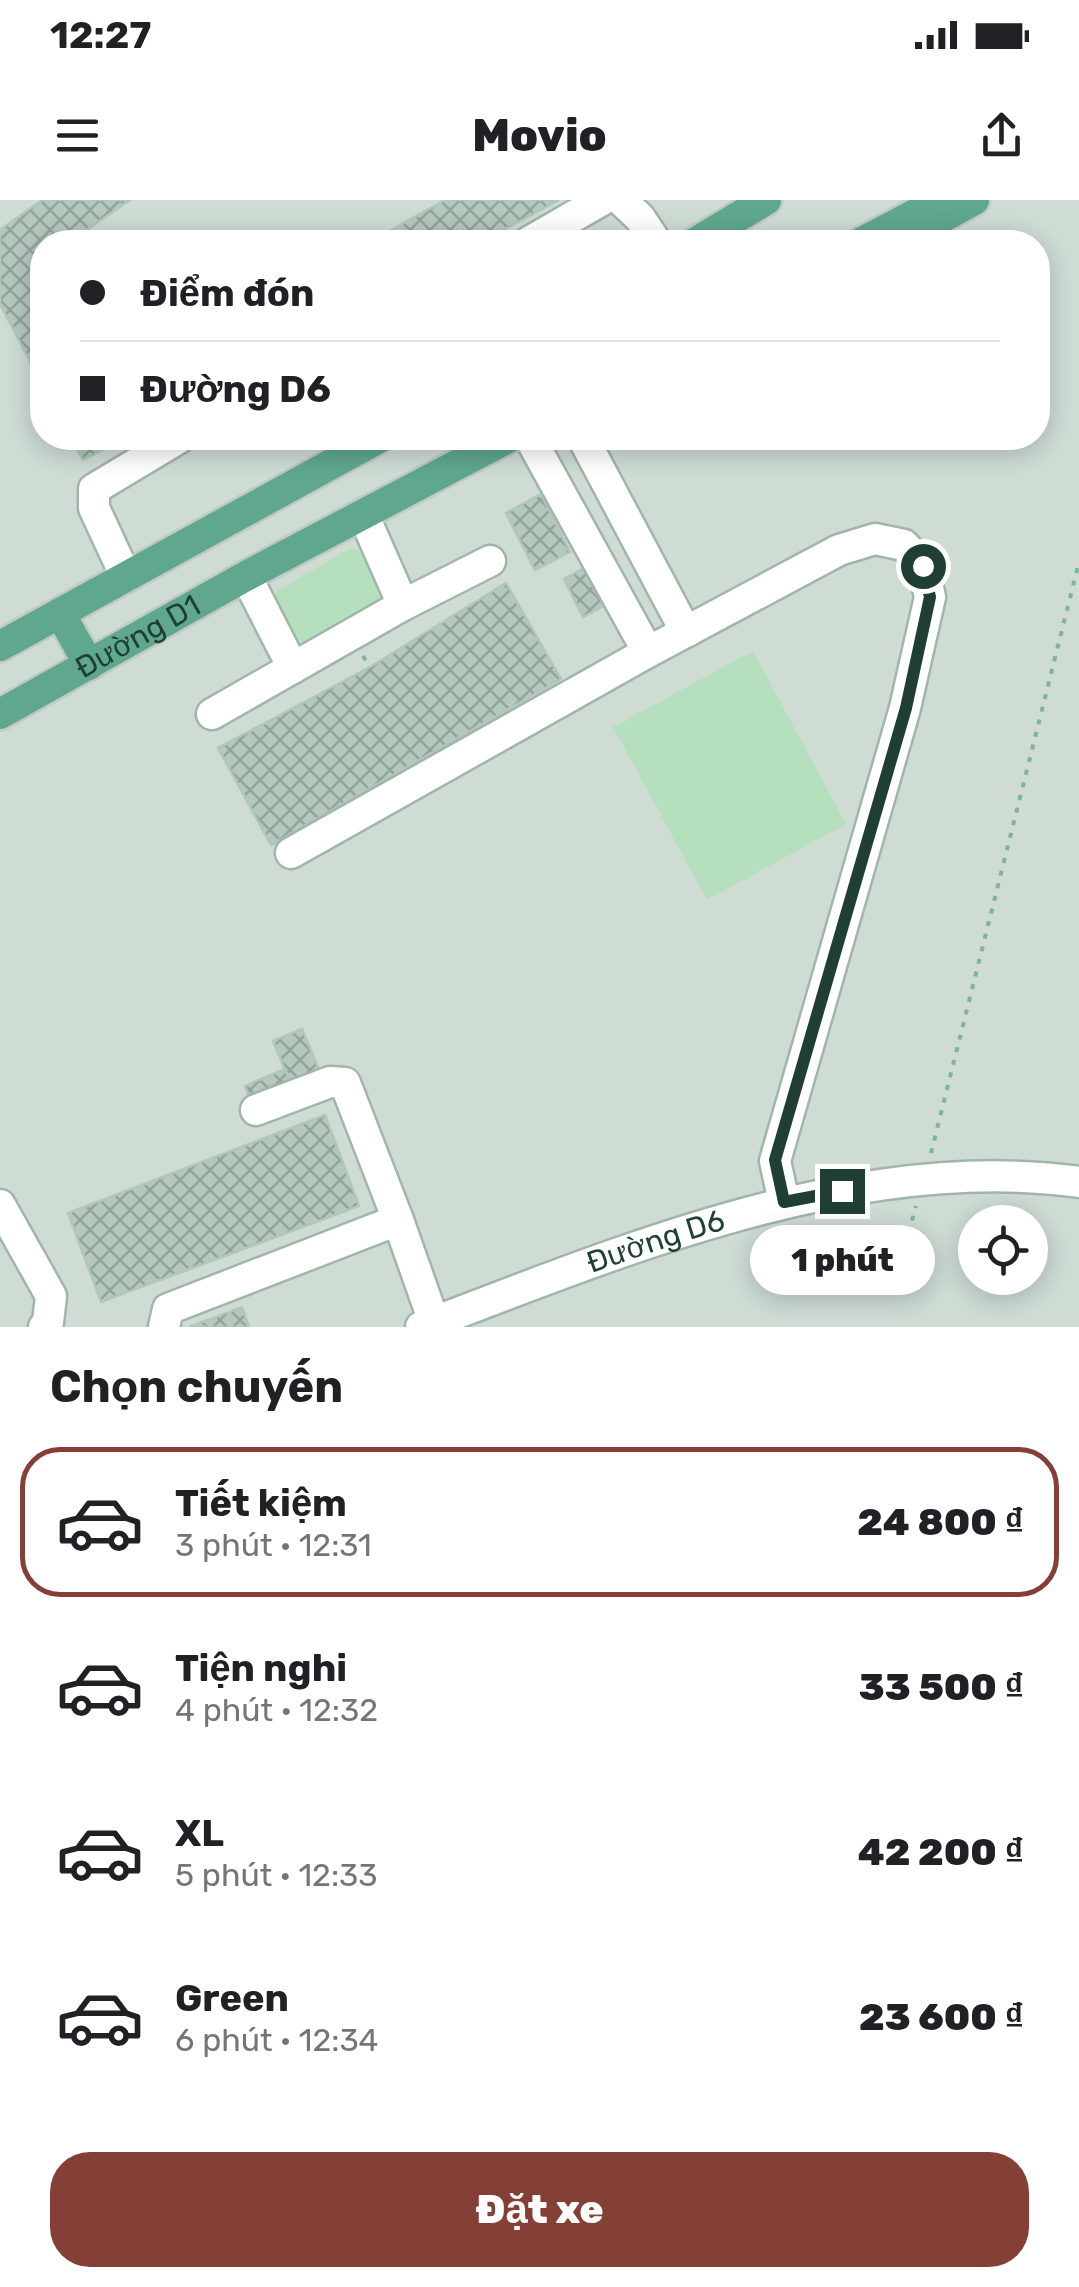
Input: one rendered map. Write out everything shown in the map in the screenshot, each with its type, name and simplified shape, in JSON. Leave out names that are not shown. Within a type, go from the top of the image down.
[{"type":"main road","points":[[716,230],[766,200]]},
{"type":"main road","points":[[743,230],[792,200]]},
{"type":"main road","points":[[885,230],[942,200]]},
{"type":"main road","points":[[918,230],[974,200]]},
{"type":"main road","name":"Đường D1","points":[[172,552],[192,518],[317,450]]},
{"type":"main road","name":"Đường D1","points":[[0,646],[357,450]]},
{"type":"main road","name":"Đường D1","points":[[0,714],[246,576],[483,450]]},
{"type":"main road","name":"Đường D1","points":[[274,563],[299,568],[478,471],[494,450]]},
{"type":"main road","points":[[60,614],[89,664]]},
{"type":"street","points":[[550,230],[602,200]]},
{"type":"street","points":[[621,200],[648,230]]},
{"type":"street","points":[[126,577],[94,508],[96,487],[159,450]]},
{"type":"street","points":[[537,450],[648,652]]},
{"type":"street","points":[[589,450],[686,632]]},
{"type":"street","points":[[370,530],[403,605]]},
{"type":"street","points":[[291,853],[648,652],[858,542],[889,540],[904,545],[923,566],[930,597],[906,708],[775,1160],[784,1202]]},
{"type":"street","points":[[212,714],[403,605],[490,561]]},
{"type":"street","points":[[246,576],[292,668]]},
{"type":"street","points":[[256,1110],[330,1082],[345,1083],[398,1220],[427,1324]]},
{"type":"street","name":"Đường D6","points":[[427,1324],[573,1268],[784,1202],[924,1180],[1022,1174],[1079,1182]]},
{"type":"street","points":[[164,1327],[168,1309],[398,1220]]},
{"type":"street","points":[[5,1225],[51,1296],[44,1327]]},
{"type":"path","points":[[894,1283],[924,1180],[1079,562]]},
{"type":"shaded area","points":[[0,200],[1079,200],[1079,1327],[0,1327]]},
{"type":"green space","points":[[351,548],[373,556],[384,597],[370,610],[303,643],[290,641],[272,602],[277,591]]},
{"type":"green space","points":[[753,651],[846,824],[707,900],[613,727]]},
{"type":"building","points":[[42,200],[130,200],[89,230],[30,230],[30,361],[0,304],[0,230]]},
{"type":"building","points":[[445,200],[559,200],[503,230],[391,230]]},
{"type":"building","points":[[78,450],[102,450],[83,460]]},
{"type":"building","points":[[541,494],[570,552],[535,570],[506,513]]},
{"type":"building","points":[[586,567],[605,605],[583,617],[564,579]]},
{"type":"building","points":[[506,583],[561,679],[271,845],[218,748],[370,667]]},
{"type":"building","points":[[302,1029],[323,1079],[294,1091],[273,1041]]},
{"type":"building","points":[[285,1069],[294,1091],[254,1109],[245,1086]]},
{"type":"building","points":[[325,1115],[359,1206],[101,1302],[68,1213]]},
{"type":"building","points":[[242,1307],[249,1327],[189,1327]]},
{"type":"route","points":[[842,1191],[784,1202],[775,1160],[906,708],[930,597],[923,566]]}]
